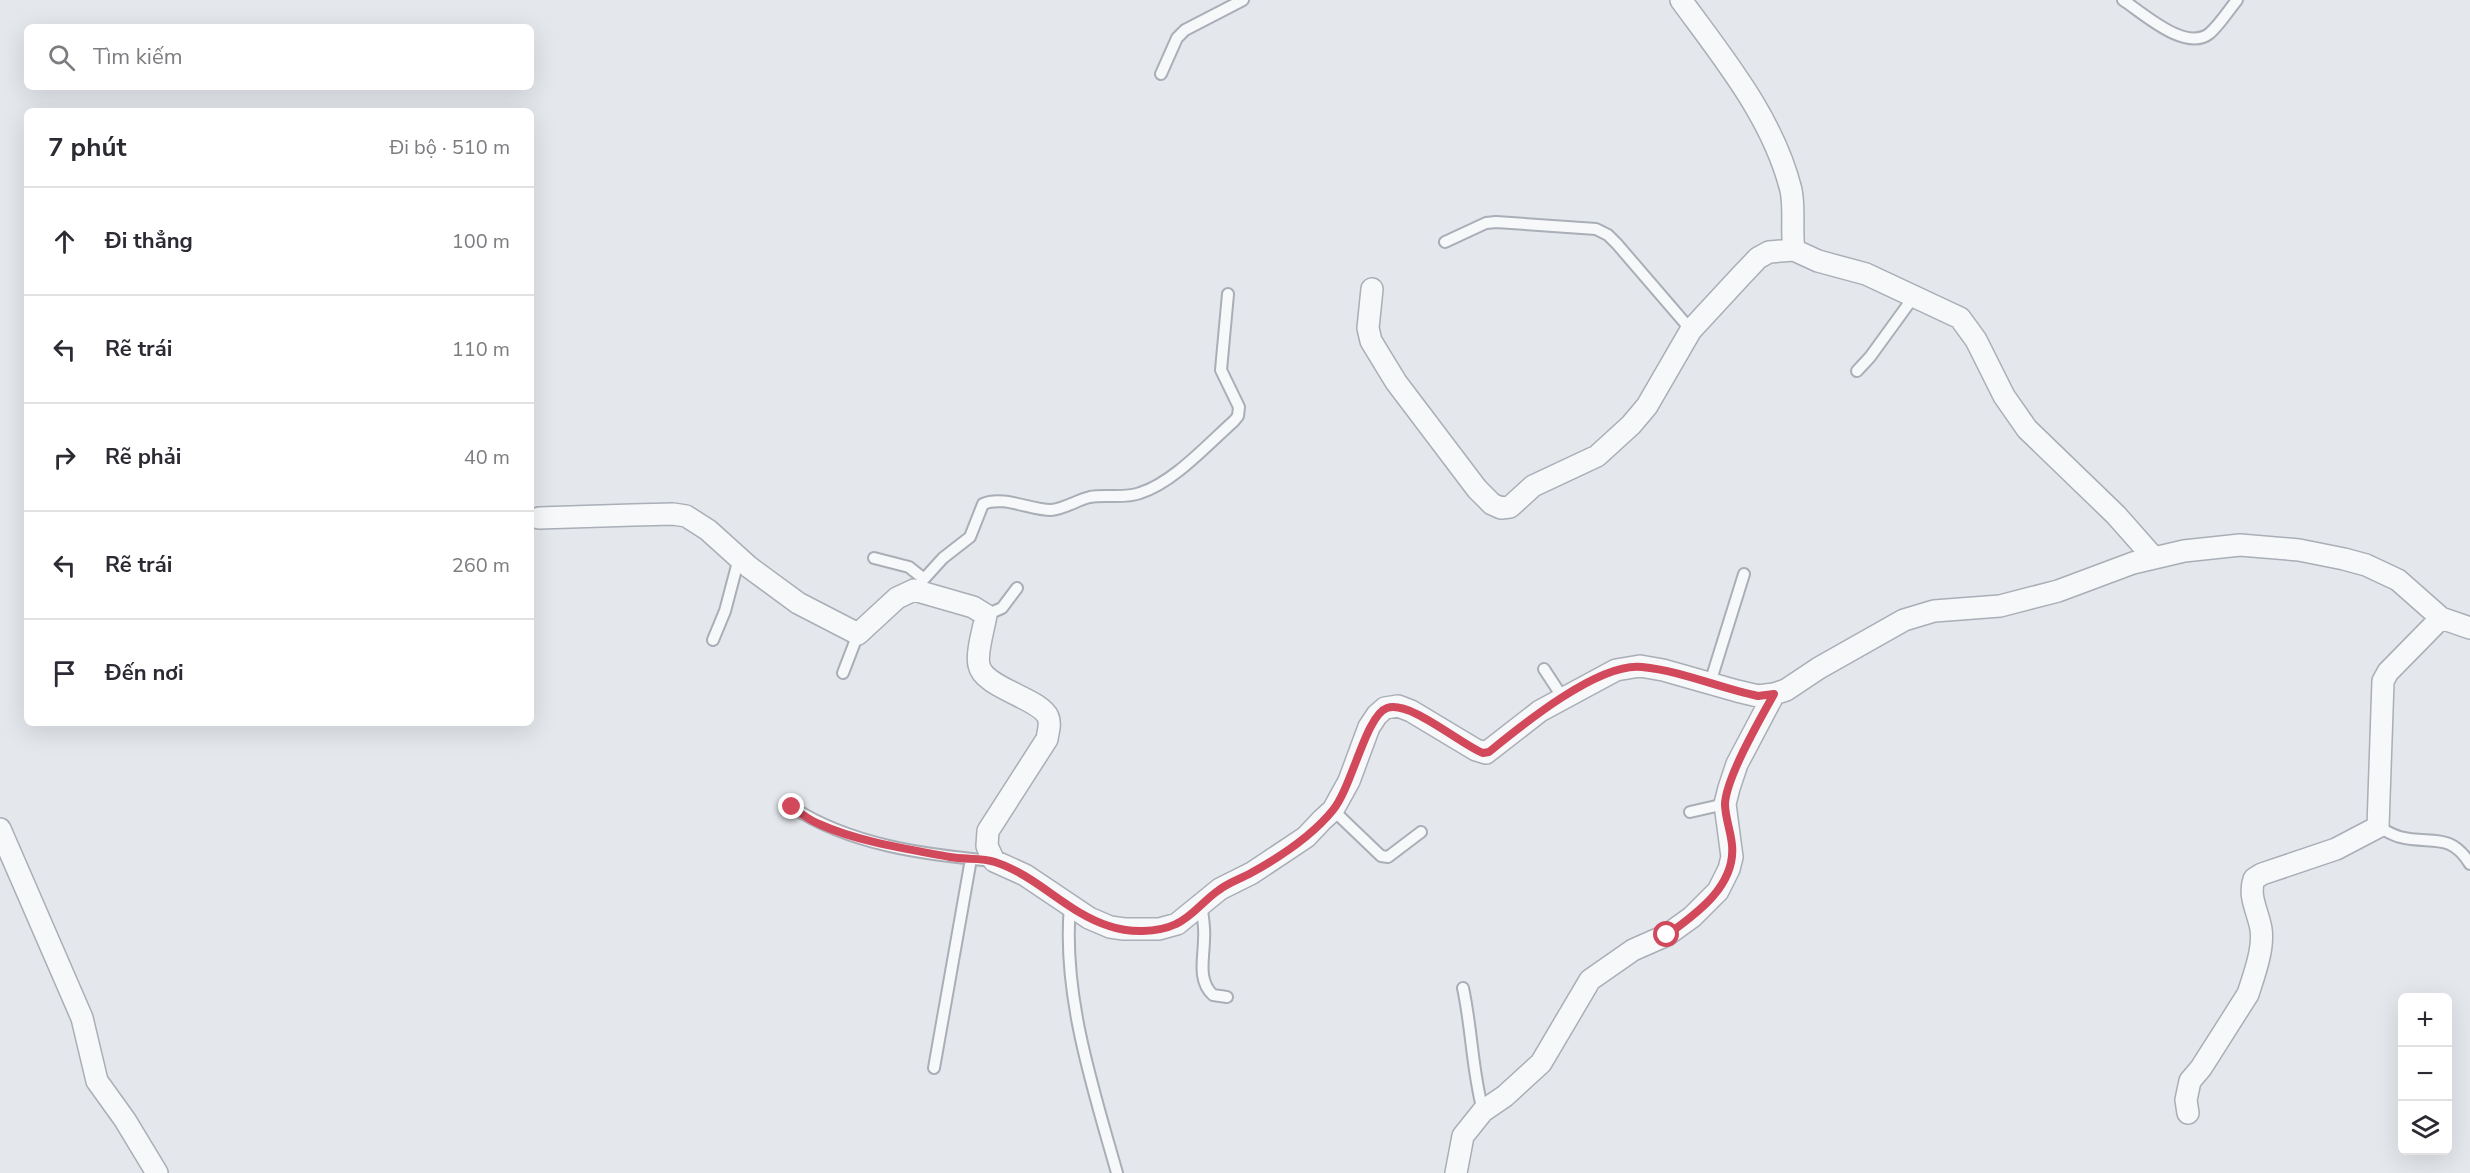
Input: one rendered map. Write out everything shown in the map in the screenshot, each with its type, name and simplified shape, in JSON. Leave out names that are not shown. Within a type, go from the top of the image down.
[{"type":"street","points":[[1681,0],[1731,67],[1770,133],[1791,193],[1794,250]]},
{"type":"street","points":[[1372,289],[1368,328],[1371,341],[1396,382],[1477,489],[1492,504],[1501,508],[1510,507],[1533,486],[1597,456],[1631,425],[1659,388],[1678,348],[1691,330],[1758,258],[1778,250],[1794,250],[1818,261],[1866,274],[1951,311],[1968,326],[2004,396],[2027,429],[2116,515],[2154,558]]},
{"type":"street","points":[[539,518],[673,514],[686,516],[708,530],[739,558],[798,603],[858,634],[897,598],[919,584],[973,607],[986,615],[979,655],[980,668],[984,675],[1040,709],[1048,715],[1049,723],[1047,740],[988,831],[987,846],[994,861],[1025,875],[1089,918],[1110,927],[1142,931],[1177,924],[1220,889],[1252,873],[1306,837],[1333,810],[1349,782],[1369,727],[1385,708],[1398,706],[1411,711],[1476,750],[1486,753],[1540,711],[1610,673],[1628,667],[1663,670],[1758,696],[1774,694],[1786,690],[1849,650],[1904,620],[1934,610],[2000,606],[2058,591],[2133,563],[2184,551],[2240,545],[2299,550],[2366,565],[2398,580],[2441,618],[2470,628]]},
{"type":"street","points":[[2188,1113],[2186,1100],[2190,1081],[2201,1068],[2248,994],[2252,981],[2261,931],[2250,890],[2254,879],[2336,849],[2378,827],[2383,681],[2388,672],[2441,618]]},
{"type":"street","points":[[1456,1173],[1463,1136],[1483,1112],[1505,1096],[1541,1063],[1590,980],[1633,950],[1676,929],[1692,917],[1718,891],[1732,857],[1725,804],[1737,764],[1774,694]]},
{"type":"street","points":[[0,829],[82,1018],[97,1081],[125,1120],[157,1173]]},
{"type":"lane","points":[[1161,74],[1177,38],[1185,30],[1243,0]]},
{"type":"lane","points":[[2123,0],[2176,35],[2195,39],[2209,33],[2237,0]]},
{"type":"lane","points":[[1445,242],[1496,222],[1596,229],[1617,244],[1691,330]]},
{"type":"lane","points":[[874,558],[901,564],[919,584],[943,558],[970,537],[983,504],[999,501],[1054,510],[1089,497],[1138,494],[1152,489],[1169,477],[1238,416],[1239,407],[1221,370],[1228,294]]},
{"type":"lane","points":[[1857,371],[1870,357],[1915,295]]},
{"type":"lane","points":[[713,640],[739,558]]},
{"type":"lane","points":[[1710,682],[1744,574]]},
{"type":"lane","points":[[986,615],[1002,608],[1017,588]]},
{"type":"lane","points":[[843,673],[858,634]]},
{"type":"lane","points":[[1544,669],[1563,698]]},
{"type":"lane","points":[[1690,812],[1725,804]]},
{"type":"lane","points":[[792,807],[816,823],[878,843],[954,858],[994,861]]},
{"type":"lane","points":[[1333,810],[1374,851],[1388,857],[1420,832]]},
{"type":"lane","points":[[2378,827],[2400,837],[2448,842],[2459,849],[2470,864]]},
{"type":"lane","points":[[934,1068],[972,859]]},
{"type":"lane","points":[[1201,904],[1205,983],[1213,995],[1227,997]]},
{"type":"lane","points":[[1070,906],[1068,932],[1077,1015],[1117,1173]]},
{"type":"lane","points":[[1463,988],[1470,1023],[1475,1084],[1483,1112]]},
{"type":"route","points":[[792,807],[816,823],[878,843],[954,858],[994,861],[1025,875],[1089,918],[1110,927],[1142,931],[1177,924],[1220,889],[1252,873],[1306,837],[1338,802],[1349,782],[1369,727],[1385,708],[1398,706],[1411,711],[1483,753],[1489,752],[1540,711],[1603,676],[1628,667],[1640,666],[1663,670],[1758,696],[1774,694],[1737,764],[1729,788],[1725,804],[1732,857],[1724,881],[1718,891],[1692,917],[1667,935]]}]
